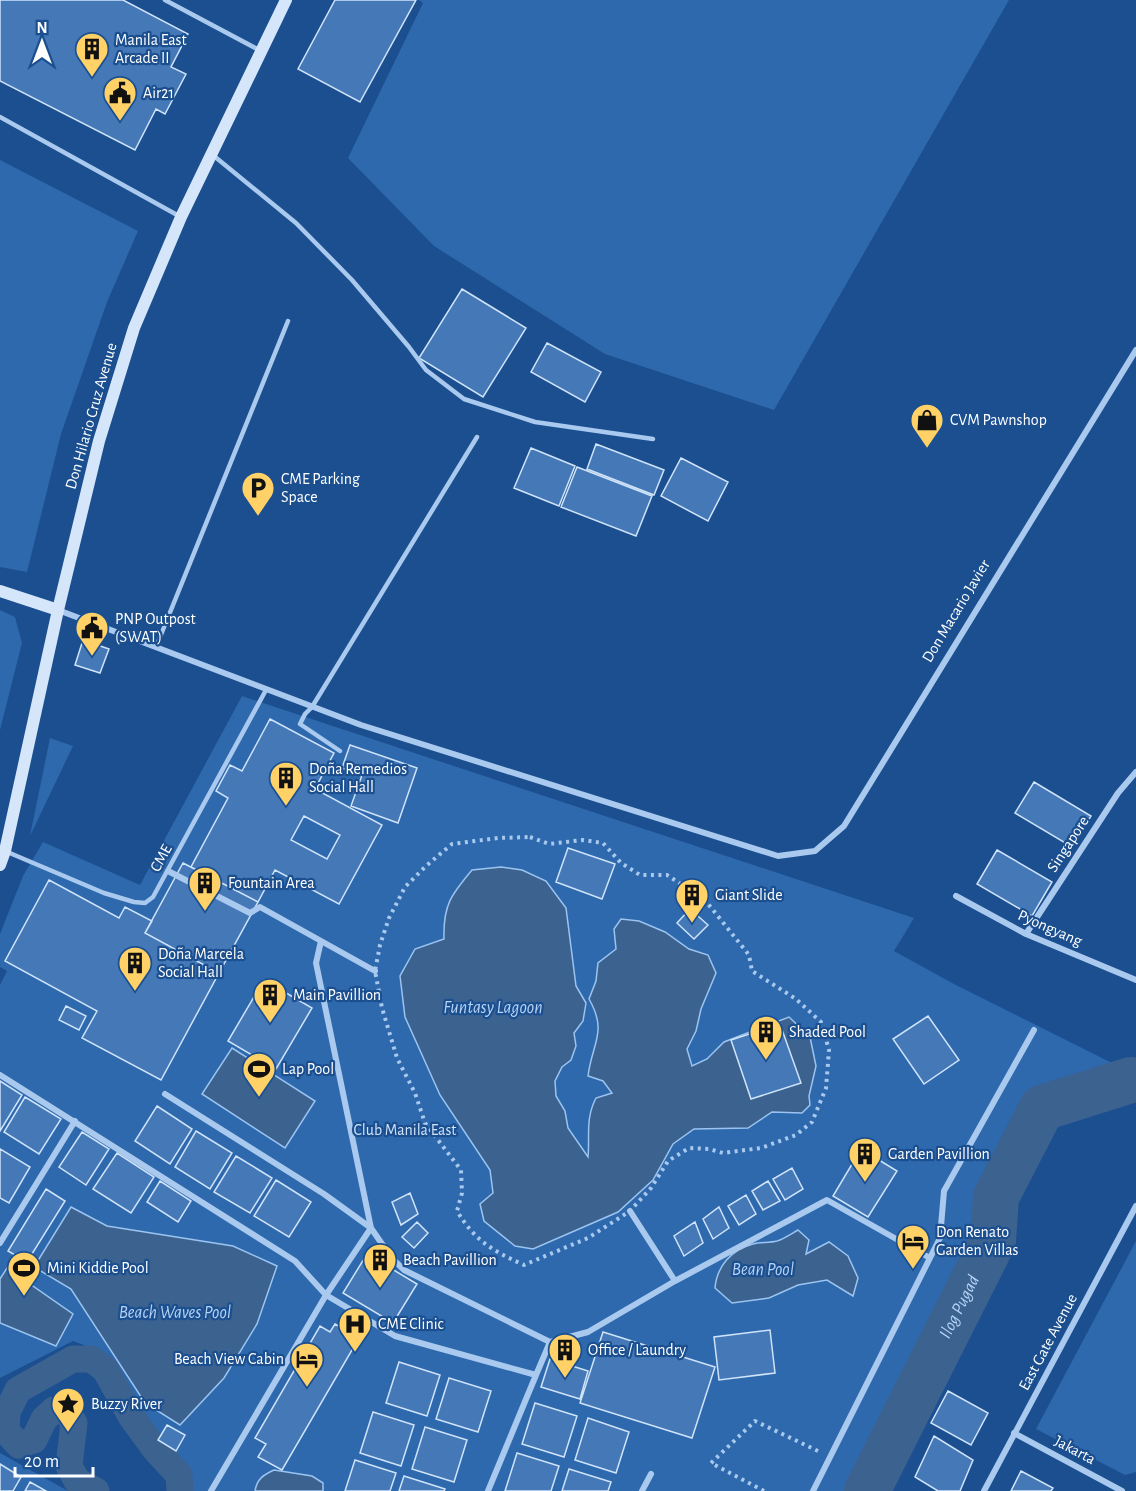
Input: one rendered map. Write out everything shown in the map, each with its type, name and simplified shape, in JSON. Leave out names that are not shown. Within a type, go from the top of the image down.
[{"type":"street","name":"Don Hilario Cruz Avenue","points":[[0,865],[99,441],[134,328],[181,217],[286,0]]},
{"type":"street","name":"Don Macario Javier","points":[[312,707],[361,725],[778,856],[815,851],[844,826],[1136,350]]},
{"type":"street","points":[[0,591],[58,610],[312,707]]},
{"type":"street","name":"Singapore","points":[[1026,934],[1118,792],[1136,772]]},
{"type":"street","points":[[168,871],[250,913],[260,907],[375,971]]},
{"type":"street","name":"Pyongyang","points":[[956,896],[1026,934],[1136,980]]},
{"type":"street","points":[[211,1491],[326,1295],[371,1228],[316,963],[321,941]]},
{"type":"street","points":[[813,1491],[940,1238],[944,1191],[1034,1030]]},
{"type":"street","points":[[0,1075],[295,1261],[326,1295],[395,1336],[536,1375]]},
{"type":"street","points":[[165,1094],[324,1194],[371,1228],[391,1257],[404,1270],[550,1342],[588,1332],[675,1281],[827,1200],[930,1258]]},
{"type":"street","points":[[0,1243],[75,1121]]},
{"type":"street","name":"East Gate Avenue","points":[[984,1491],[1136,1206]]},
{"type":"street","points":[[630,1211],[675,1281]]},
{"type":"street","points":[[488,1491],[550,1342]]},
{"type":"street","name":"Jakarta","points":[[1014,1433],[1122,1491]]},
{"type":"street","points":[[642,1491],[651,1474]]},
{"type":"lane","points":[[165,0],[262,52]]},
{"type":"lane","points":[[0,117],[181,217]]},
{"type":"lane","points":[[212,154],[296,223],[352,280],[426,370],[464,399],[535,422],[653,440]]},
{"type":"lane","points":[[156,647],[288,321]]},
{"type":"lane","points":[[340,751],[300,724],[477,437]]},
{"type":"lane","name":"CME","points":[[5,851],[104,893],[134,903],[145,903],[153,897],[168,871],[266,690]]},
{"type":"path","points":[[530,837],[549,844],[583,840],[603,843],[621,862],[640,874],[667,875],[705,900],[749,955],[752,971],[796,999],[821,1022],[829,1050],[826,1088],[812,1122],[796,1135],[761,1148],[723,1153],[709,1149],[689,1148],[668,1161],[651,1188],[630,1211],[588,1238],[524,1265],[497,1253],[469,1230],[458,1211],[462,1193],[461,1170],[425,1123],[415,1093],[397,1058],[382,1008],[375,971],[380,945],[389,918],[405,887],[452,844],[498,838],[530,837]]},
{"type":"path","points":[[764,1491],[711,1463],[754,1421],[829,1457]]},
{"type":"green space","points":[[419,0],[1009,0],[774,410],[605,354],[434,246],[348,158],[423,3]]},
{"type":"green space","points":[[0,160],[138,231],[107,302],[61,434],[27,572],[0,567]]},
{"type":"green space","points":[[0,610],[15,617],[22,643],[0,730]]},
{"type":"green space","name":"Club Manila East","points":[[242,696],[914,918],[894,951],[954,984],[1118,1066],[1029,1102],[980,1201],[973,1244],[860,1491],[183,1491],[190,1480],[132,1414],[92,1348],[73,1341],[0,1378],[0,985],[7,971],[0,967],[0,934],[23,876],[43,842],[140,885]]},
{"type":"green space","points":[[50,738],[73,746],[30,836]]},
{"type":"green space","points":[[1136,1241],[1136,1472],[1125,1475],[1036,1429]]},
{"type":"green space","points":[[0,1453],[68,1491],[0,1491]]},
{"type":"water","name":"Funtasy Lagoon","points":[[501,867],[522,870],[546,881],[566,908],[576,986],[586,1003],[583,1021],[574,1033],[576,1046],[571,1060],[562,1067],[555,1081],[556,1096],[565,1111],[568,1128],[588,1157],[589,1121],[596,1098],[612,1093],[603,1081],[588,1076],[598,1029],[595,1010],[589,999],[596,981],[598,963],[616,949],[614,929],[621,919],[639,921],[665,932],[689,949],[708,955],[716,973],[701,1009],[696,1031],[687,1049],[692,1066],[707,1059],[724,1042],[789,1017],[810,1037],[816,1066],[809,1096],[810,1105],[802,1113],[772,1112],[748,1128],[694,1129],[673,1144],[653,1180],[618,1212],[533,1249],[515,1246],[484,1221],[480,1204],[493,1193],[490,1170],[440,1095],[405,1017],[400,976],[415,949],[444,939],[445,917],[450,901],[472,870]]},
{"type":"water","name":"Lap Pool","points":[[232,1048],[315,1101],[285,1148],[202,1094]]},
{"type":"water","name":"Beach Waves Pool","points":[[71,1207],[107,1226],[233,1246],[277,1266],[257,1324],[224,1378],[180,1425],[145,1403],[71,1289],[34,1267]]},
{"type":"water","name":"Bean Pool","points":[[798,1230],[809,1240],[806,1254],[829,1242],[848,1256],[858,1278],[853,1296],[827,1280],[798,1285],[769,1298],[732,1303],[715,1288],[722,1266],[738,1250],[753,1244],[780,1240]]},
{"type":"water","name":"Mini Kiddie Pool","points":[[7,1268],[73,1314],[56,1346],[0,1323],[0,1279]]},
{"type":"water","points":[[274,1470],[312,1476],[323,1483],[323,1491],[255,1491],[261,1478]]},
{"type":"building","name":"Manila East Arcade II","points":[[0,0],[123,0],[188,34],[171,67],[186,74],[165,114],[156,109],[135,150],[0,81]]},
{"type":"building","points":[[335,0],[416,0],[360,102],[298,69]]},
{"type":"building","points":[[462,289],[526,328],[483,397],[419,358]]},
{"type":"building","points":[[547,343],[601,372],[585,402],[531,372]]},
{"type":"building","points":[[596,444],[664,470],[654,495],[587,469]]},
{"type":"building","points":[[531,448],[575,466],[559,506],[514,488]]},
{"type":"building","points":[[681,458],[728,482],[708,521],[661,496]]},
{"type":"building","points":[[577,467],[652,496],[636,536],[561,507]]},
{"type":"building","name":"PNP Outpost (SWAT)","points":[[83,640],[109,649],[100,673],[75,665]]},
{"type":"building","name":"Doña Remedios Social Hall","points":[[270,719],[334,753],[315,789],[382,825],[339,904],[275,870],[258,902],[191,867],[228,798],[216,791],[230,765],[242,771]],"holes":[[[304,816],[340,835],[327,859],[291,840]]]},
{"type":"building","points":[[350,745],[417,768],[398,823],[351,806],[362,775],[342,768]]},
{"type":"building","points":[[1034,782],[1091,816],[1072,847],[1015,813]]},
{"type":"building","points":[[568,848],[615,864],[602,899],[556,882]]},
{"type":"building","points":[[997,850],[1052,882],[1032,916],[977,884]]},
{"type":"building","name":"Fountain Area","points":[[183,863],[258,902],[219,973],[145,933]]},
{"type":"building","name":"Doña Marcela Social Hall","points":[[49,880],[119,918],[125,907],[152,921],[145,933],[219,973],[161,1080],[82,1038],[97,1011],[5,961]]},
{"type":"building","name":"Giant Slide","points":[[690,909],[708,925],[694,939],[677,923]]},
{"type":"building","name":"Main Pavillion","points":[[264,980],[312,1008],[276,1069],[228,1041]]},
{"type":"building","points":[[66,1006],[86,1016],[79,1030],[59,1020]]},
{"type":"building","points":[[928,1016],[959,1060],[924,1084],[893,1039]]},
{"type":"building","name":"Shaded Pool","points":[[780,1024],[801,1083],[751,1099],[731,1040]]},
{"type":"building","points":[[0,1081],[22,1095],[0,1131]]},
{"type":"building","points":[[25,1097],[61,1119],[39,1154],[4,1132]]},
{"type":"building","points":[[157,1106],[192,1129],[170,1164],[135,1141]]},
{"type":"building","points":[[196,1131],[232,1153],[210,1189],[175,1167]]},
{"type":"building","points":[[82,1132],[109,1149],[86,1185],[59,1167]]},
{"type":"building","points":[[0,1149],[30,1167],[9,1203],[0,1198]]},
{"type":"building","name":"Garden Pavillion","points":[[861,1149],[897,1171],[868,1217],[833,1196]]},
{"type":"building","points":[[117,1153],[154,1177],[131,1213],[93,1189]]},
{"type":"building","points":[[236,1156],[272,1178],[250,1213],[214,1192]]},
{"type":"building","points":[[792,1168],[803,1189],[785,1200],[773,1179]]},
{"type":"building","points":[[276,1180],[311,1202],[289,1237],[254,1216]]},
{"type":"building","points":[[160,1181],[191,1201],[178,1222],[147,1202]]},
{"type":"building","points":[[768,1181],[780,1201],[763,1210],[752,1191]]},
{"type":"building","points":[[46,1189],[65,1201],[27,1262],[8,1251]]},
{"type":"building","points":[[410,1193],[418,1214],[401,1225],[392,1202]]},
{"type":"building","points":[[746,1195],[756,1214],[739,1225],[728,1206]]},
{"type":"building","points":[[719,1207],[729,1228],[713,1239],[703,1219]]},
{"type":"building","points":[[417,1222],[428,1233],[414,1248],[402,1237]]},
{"type":"building","points":[[695,1222],[703,1243],[684,1256],[674,1236]]},
{"type":"building","name":"Beach Pavillion","points":[[367,1254],[417,1284],[393,1323],[343,1293]]},
{"type":"building","name":"Beach View Cabin","points":[[335,1324],[359,1338],[282,1470],[258,1457],[266,1444],[255,1438],[320,1326],[330,1332]]},
{"type":"building","points":[[770,1330],[775,1373],[719,1380],[714,1337]]},
{"type":"building","points":[[603,1332],[715,1367],[692,1438],[580,1403]]},
{"type":"building","name":"Office / Laundry","points":[[550,1359],[588,1371],[580,1399],[541,1387]]},
{"type":"building","points":[[399,1362],[440,1375],[427,1416],[386,1403]]},
{"type":"building","points":[[449,1378],[491,1391],[478,1432],[436,1419]]},
{"type":"building","points":[[948,1391],[988,1413],[971,1445],[931,1423]]},
{"type":"building","points":[[535,1403],[577,1416],[564,1457],[522,1444]]},
{"type":"building","points":[[373,1412],[414,1425],[401,1466],[360,1453]]},
{"type":"building","points":[[588,1418],[629,1432],[616,1473],[575,1460]]},
{"type":"building","points":[[167,1425],[185,1435],[176,1451],[158,1440]]},
{"type":"building","points":[[425,1427],[467,1440],[454,1482],[412,1469]]},
{"type":"building","points":[[934,1436],[973,1460],[960,1491],[938,1491],[915,1477]]},
{"type":"building","points":[[517,1453],[559,1466],[551,1491],[505,1491]]},
{"type":"building","points":[[355,1460],[396,1473],[390,1491],[345,1491]]},
{"type":"building","points":[[0,1464],[21,1477],[13,1491],[0,1491]]},
{"type":"building","points":[[569,1469],[611,1482],[608,1491],[562,1491]]},
{"type":"building","points":[[1021,1471],[1053,1488],[1051,1491],[1011,1491]]},
{"type":"building","points":[[404,1476],[445,1489],[444,1491],[399,1491]]},
{"type":"building","points":[[30,1482],[46,1491],[25,1491]]},
{"type":"waterway","name":"Ilog Pugad","points":[[867,1491],[993,1241],[996,1197],[1042,1108],[1131,1080]]},
{"type":"waterway","name":"Buzzy River","points":[[96,1491],[77,1481],[69,1466],[74,1423],[67,1412],[54,1410],[44,1419],[34,1440],[19,1445],[6,1431],[7,1412],[18,1390],[73,1359],[91,1359],[105,1369],[131,1416],[155,1449],[179,1475],[180,1491]]},
{"type":"place","name":"Manila East Arcade II","points":[[92,78]]},
{"type":"place","name":"Air21","points":[[120,122]]},
{"type":"place","name":"CVM Pawnshop","points":[[927,449]]},
{"type":"place","name":"CME Parking Space","points":[[258,517]]},
{"type":"place","name":"PNP Outpost (SWAT)","points":[[92,657]]},
{"type":"place","name":"Doña Remedios Social Hall","points":[[286,807]]},
{"type":"place","name":"Fountain Area","points":[[205,912]]},
{"type":"place","name":"Giant Slide","points":[[692,924]]},
{"type":"place","name":"Doña Marcela Social Hall","points":[[135,992]]},
{"type":"place","name":"Main Pavillion","points":[[270,1024]]},
{"type":"place","name":"Shaded Pool","points":[[766,1061]]},
{"type":"place","name":"Lap Pool","points":[[259,1098]]},
{"type":"place","name":"Garden Pavillion","points":[[865,1183]]},
{"type":"place","name":"Don Renato Garden Villas","points":[[913,1270]]},
{"type":"place","name":"Beach Pavillion","points":[[380,1289]]},
{"type":"place","name":"Mini Kiddie Pool","points":[[24,1297]]},
{"type":"place","name":"CME Clinic","points":[[355,1353]]},
{"type":"place","name":"Office / Laundry","points":[[565,1379]]},
{"type":"place","name":"Beach View Cabin","points":[[307,1388]]},
{"type":"place","name":"Buzzy River","points":[[68,1433]]}]
